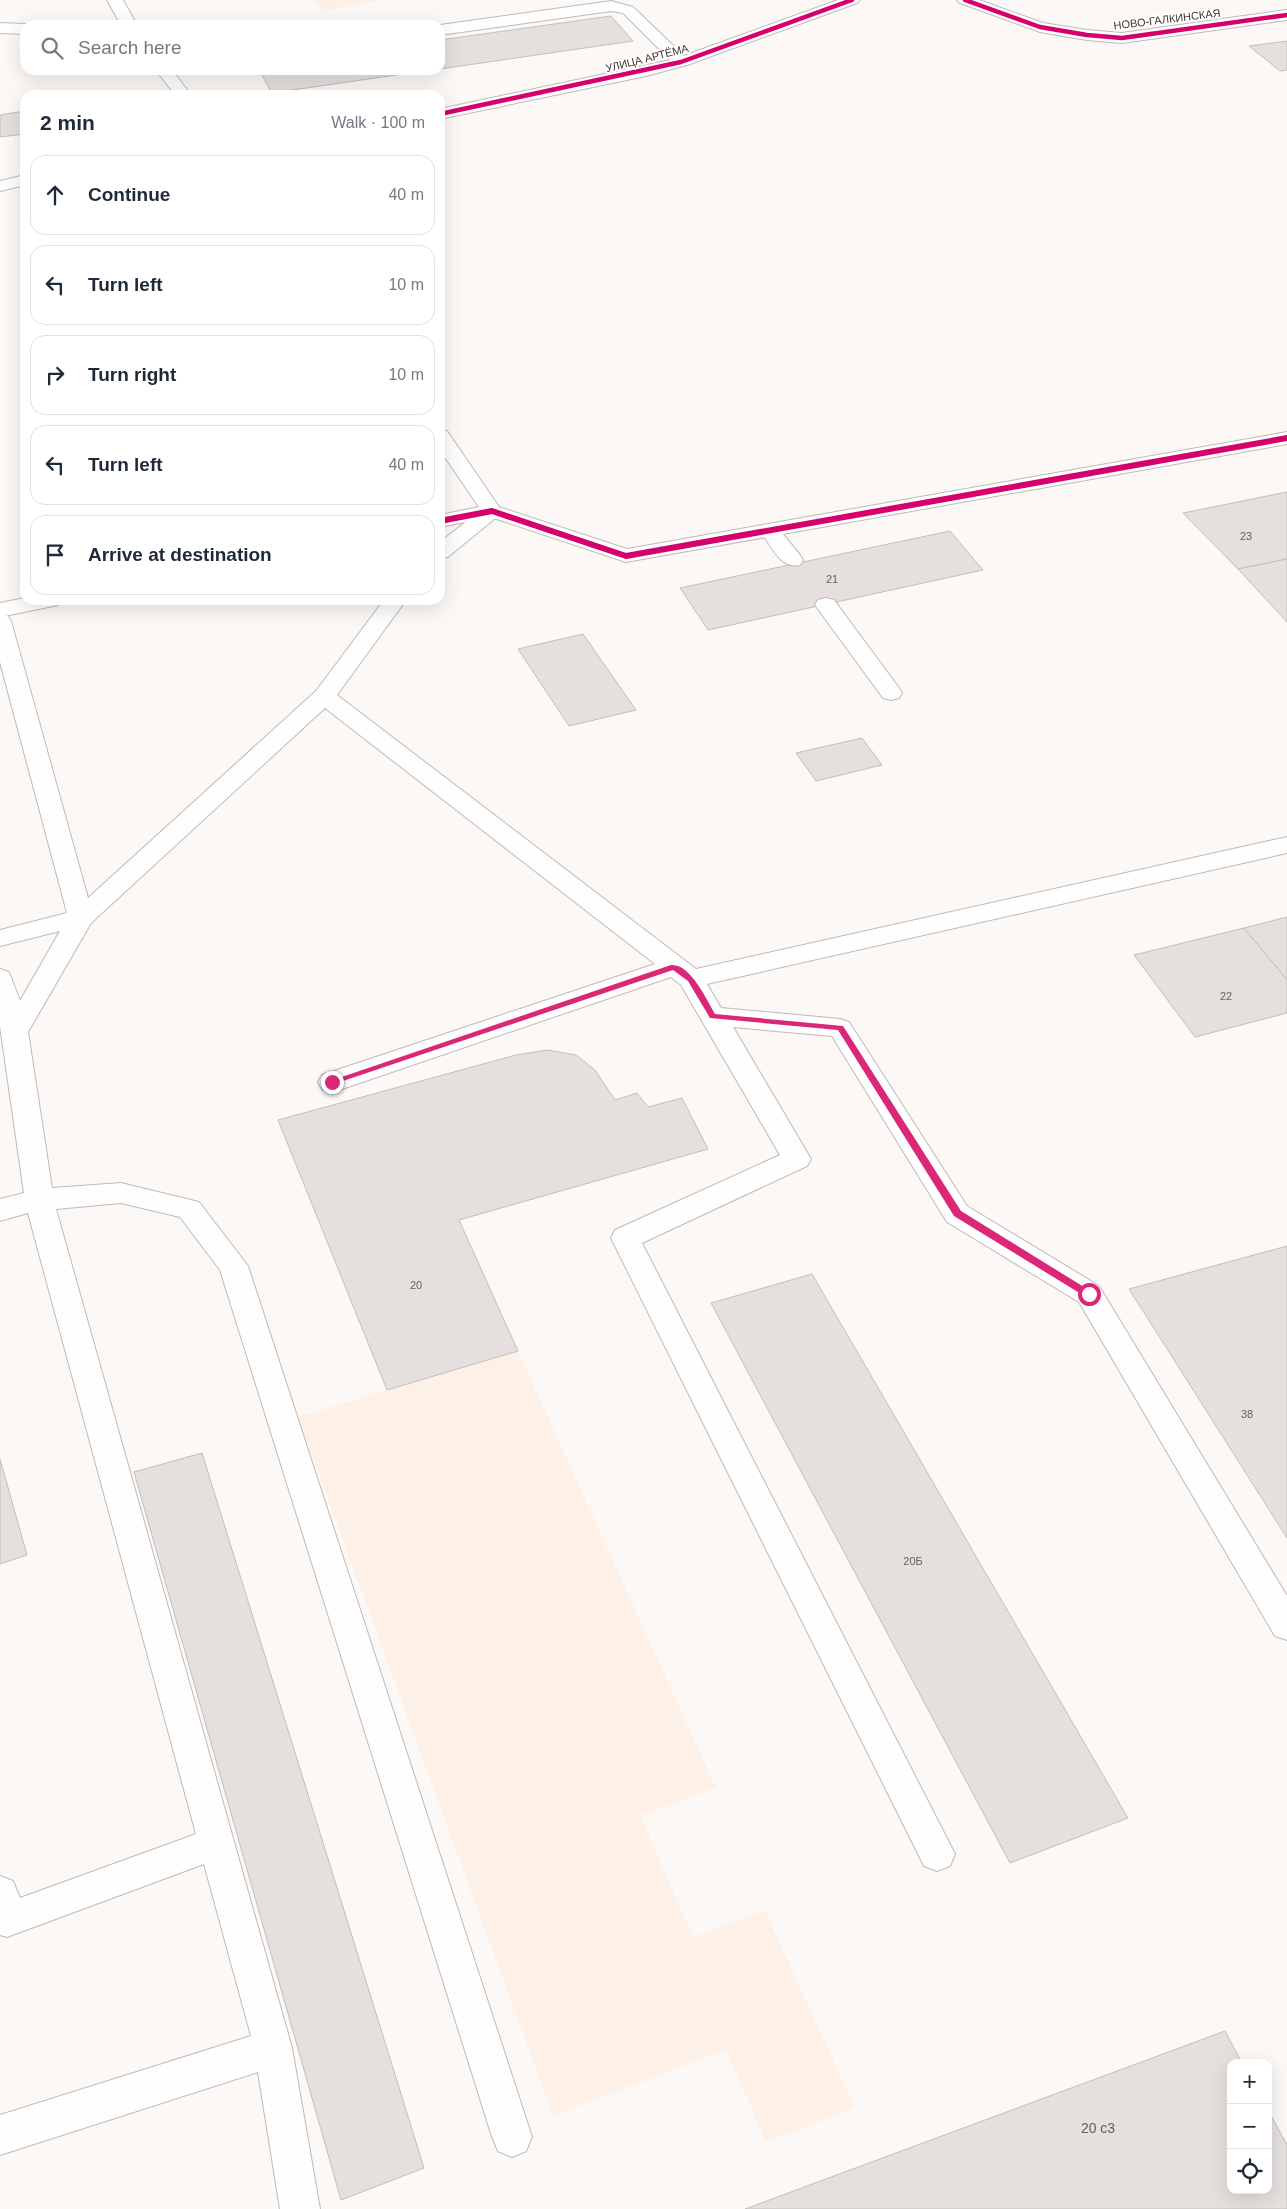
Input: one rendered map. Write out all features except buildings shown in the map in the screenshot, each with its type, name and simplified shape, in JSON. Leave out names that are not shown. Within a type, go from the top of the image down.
[{"type":"street","points":[[115,0],[126,20]]},
{"type":"street","name":"УЛИЦА АРТЁМА","points":[[445,113],[646,72],[681,62],[852,0]]},
{"type":"street","name":"НОВО-ГАЛКИНСКАЯ","points":[[965,0],[1040,27],[1087,35],[1122,38],[1287,15]]},
{"type":"street","points":[[445,29],[611,6],[628,10],[681,62]]},
{"type":"street","points":[[0,28],[20,29]]},
{"type":"street","points":[[168,75],[179,90]]},
{"type":"street","points":[[0,186],[20,181]]},
{"type":"street","points":[[445,520],[492,511],[626,556],[1287,438]]},
{"type":"street","points":[[445,442],[492,511]]},
{"type":"street","points":[[445,548],[492,511]]},
{"type":"street","points":[[770,531],[792,560]]},
{"type":"street","points":[[0,610],[25,605]]},
{"type":"street","points":[[15,1032],[81,918],[324,696],[391,605]]},
{"type":"street","points":[[826,605],[891,693]]},
{"type":"street","points":[[0,621],[81,918]]},
{"type":"street","points":[[324,696],[683,973],[713,1016],[797,1159],[625,1238],[937,1854]]},
{"type":"street","points":[[332,1082],[683,973],[1287,845]]},
{"type":"street","points":[[0,938],[81,918]]},
{"type":"street","points":[[0,978],[15,1032],[39,1200],[273,2048],[300,2209]]},
{"type":"street","points":[[713,1016],[840,1028],[958,1214],[1089,1294],[1287,1626]]},
{"type":"street","points":[[0,1210],[39,1200],[121,1193],[189,1209],[233,1266],[512,2137]]},
{"type":"street","points":[[0,1893],[7,1920],[217,1843]]},
{"type":"street","points":[[0,2135],[273,2048]]},
{"type":"shaded area","points":[[310,0],[381,0],[325,11]]},
{"type":"shaded area","points":[[518,1351],[716,1788],[640,1815],[693,1937],[765,1911],[855,2108],[766,2142],[726,2049],[553,2116],[298,1417]]},
{"type":"cycle path","points":[[445,113],[681,62],[852,0]]},
{"type":"cycle path","points":[[965,0],[1040,27],[1087,35],[1122,38],[1287,15]]},
{"type":"cycle path","points":[[445,520],[492,511],[626,556],[1287,438]]},
{"type":"route","points":[[332,1082],[674,966],[691,979],[713,1016],[840,1028],[958,1214],[1089,1294]]}]
